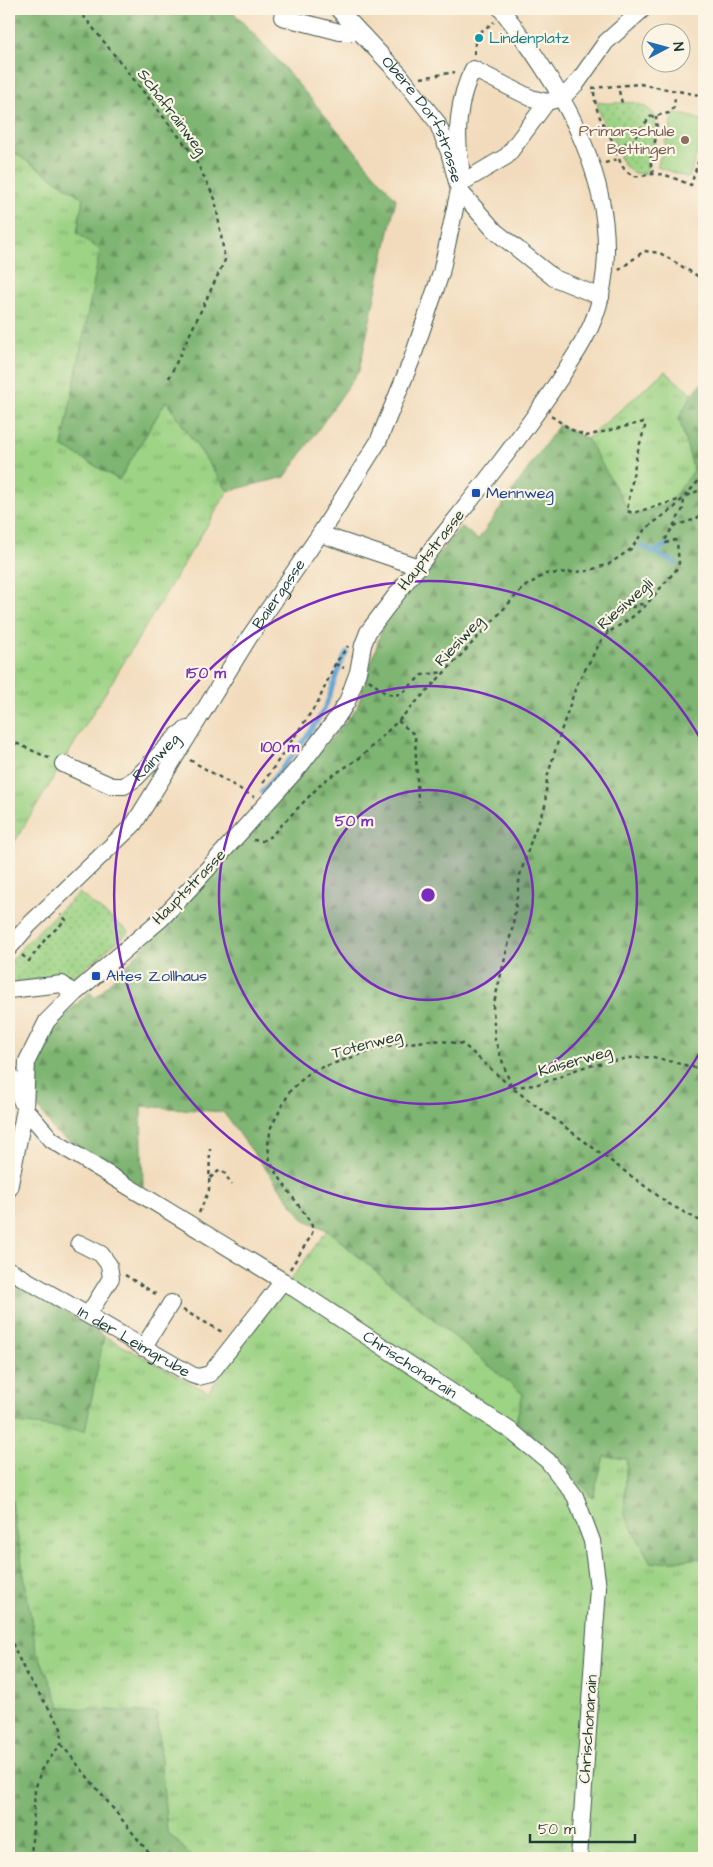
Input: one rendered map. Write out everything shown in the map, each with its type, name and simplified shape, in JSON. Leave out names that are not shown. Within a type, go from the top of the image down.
[{"type":"street","name":"Obere Dorfstrasse","points":[[338,9],[400,75],[437,122],[461,186],[495,232],[554,278],[601,297]]},
{"type":"street","points":[[555,100],[531,98],[473,69],[466,82],[458,127],[461,186],[507,156],[555,100],[577,83],[606,42],[643,9]]},
{"type":"street","points":[[282,16],[340,32],[358,32]]},
{"type":"street","name":"Hauptstrasse","points":[[69,999],[161,919],[300,766],[347,702],[358,672],[361,651],[368,632],[505,457],[540,408],[587,335],[601,297],[606,271],[606,231],[601,200],[592,166],[579,131],[555,100],[518,30],[498,16]]},
{"type":"street","name":"Baiergasse","points":[[10,947],[28,926],[134,824],[248,639],[320,534],[378,442],[412,359],[441,273],[461,186]]},
{"type":"street","points":[[320,534],[419,567]]},
{"type":"street","name":"Rainweg","points":[[63,764],[112,786],[124,786],[136,778],[178,735],[194,726]]},
{"type":"street","points":[[9,990],[62,984],[69,999],[47,1021],[27,1061],[25,1109],[9,1188]]},
{"type":"street","points":[[9,1072],[25,1109]]},
{"type":"street","name":"Chrischonarain","points":[[25,1109],[52,1140],[283,1281],[511,1431],[548,1461],[575,1496],[592,1541],[598,1588],[579,1858]]},
{"type":"street","points":[[79,1243],[100,1254],[109,1265],[110,1272],[110,1278],[88,1315]]},
{"type":"street","name":"In der Leimgrube","points":[[9,1270],[192,1375],[205,1376],[214,1369],[283,1281]]},
{"type":"street","points":[[143,1348],[171,1303]]},
{"type":"path","name":"Schafrainweg","points":[[78,9],[192,153],[215,200],[225,260],[169,378]]},
{"type":"path","points":[[424,78],[473,69],[476,35],[498,16]]},
{"type":"path","points":[[577,83],[583,89],[640,84],[704,96]]},
{"type":"path","points":[[619,91],[622,103]]},
{"type":"path","points":[[594,92],[599,119],[615,147],[618,159],[627,171],[637,176],[652,174],[691,184],[704,143]]},
{"type":"path","points":[[615,147],[631,142],[647,120],[672,111],[675,97]]},
{"type":"path","points":[[652,174],[650,160],[657,134],[656,116]]},
{"type":"path","points":[[606,271],[618,271],[644,251],[660,253],[704,280]]},
{"type":"path","points":[[540,408],[572,430],[586,436],[644,422],[646,427],[637,453],[627,511],[633,513],[684,498],[704,488]]},
{"type":"path","name":"Riesiweg","points":[[241,832],[252,840],[262,841],[271,836],[324,781],[360,757],[398,721],[522,588],[545,574],[587,571],[609,564],[631,549],[645,529],[675,507],[704,475]]},
{"type":"path","name":"Riesiwegli","points":[[511,1087],[495,1040],[493,1007],[514,925],[520,875],[545,806],[547,778],[577,684],[601,641],[645,605],[676,570],[679,563],[677,542],[675,540],[664,542],[683,509],[684,498]]},
{"type":"path","points":[[673,527],[696,519],[703,512],[704,514]]},
{"type":"path","points":[[608,634],[606,624],[615,615],[640,604],[645,605]]},
{"type":"path","points":[[260,790],[318,702],[335,664],[352,640]]},
{"type":"path","points":[[335,664],[341,668]]},
{"type":"path","points":[[358,672],[385,693],[393,695],[404,694],[422,675],[445,672]]},
{"type":"path","points":[[398,721],[415,735],[418,802]]},
{"type":"path","points":[[9,740],[63,764]]},
{"type":"path","points":[[177,752],[255,798],[249,810],[256,815]]},
{"type":"path","points":[[10,947],[30,961],[47,937],[66,920],[53,903]]},
{"type":"path","name":"Totenweg","points":[[283,1281],[312,1236],[313,1230],[307,1216],[270,1162],[268,1145],[271,1127],[290,1091],[311,1071],[386,1046],[434,1040],[463,1044],[511,1087],[669,1204],[704,1223]]},
{"type":"path","name":"Kaiserweg","points":[[511,1087],[535,1085],[580,1068],[628,1058],[653,1057],[704,1070]]},
{"type":"path","points":[[200,1212],[209,1190],[210,1149]]},
{"type":"path","points":[[210,1178],[220,1170],[223,1171],[232,1185]]},
{"type":"path","points":[[9,1636],[26,1674],[62,1731],[61,1744],[41,1770],[35,1790],[31,1858]]},
{"type":"path","points":[[61,1744],[153,1858]]},
{"type":"green space","points":[[9,9],[230,9],[269,50],[396,199],[359,371],[285,477],[228,491],[166,401],[119,480],[62,446],[100,250],[77,233],[83,198],[9,149]]},
{"type":"green space","points":[[597,102],[634,103],[648,109],[655,115],[654,145],[645,174],[633,172],[624,165],[602,119]]},
{"type":"green space","points":[[675,112],[704,121],[704,132],[689,178],[657,167]]},
{"type":"green space","points":[[9,149],[83,198],[77,233],[101,250],[62,446],[119,480],[166,401],[228,491],[9,851]]},
{"type":"green space","points":[[665,371],[692,395],[679,418],[694,471],[667,505],[632,516],[587,439]]},
{"type":"green space","points":[[704,380],[704,1558],[651,1563],[624,1513],[627,1459],[604,1456],[593,1497],[516,1420],[523,1394],[327,1230],[303,1219],[223,1112],[141,1106],[143,1187],[55,1132],[34,1101],[36,1061],[54,1025],[90,992],[95,998],[195,894],[254,830],[357,708],[384,623],[461,526],[478,540],[559,425],[587,439],[632,516],[667,505],[694,471],[679,418],[692,395]]},
{"type":"green space","points":[[79,893],[129,932],[75,976],[9,982],[9,964],[24,945]]},
{"type":"green space","points":[[327,1230],[523,1394],[592,1497],[604,1456],[627,1459],[624,1513],[651,1563],[704,1558],[704,1858],[194,1858],[167,1832],[157,1713],[61,1708],[36,1649],[9,1485],[9,1422],[85,1430],[104,1336],[208,1392]]},
{"type":"green space","points":[[9,1276],[104,1336],[85,1431],[9,1422]]},
{"type":"green space","points":[[9,1485],[36,1649],[61,1707],[157,1713],[167,1832],[194,1858],[9,1858]]},
{"type":"waterway","points":[[653,552],[667,545]]},
{"type":"waterway","points":[[641,546],[676,563]]},
{"type":"waterway","points":[[262,792],[318,720],[347,652]]},
{"type":"place","name":"Lindenplatz","points":[[479,38]]},
{"type":"place","name":"Primarschule Bettingen","points":[[685,140]]},
{"type":"place","name":"Mennweg","points":[[476,493]]},
{"type":"place","name":"Altes Zollhaus","points":[[96,976]]}]
